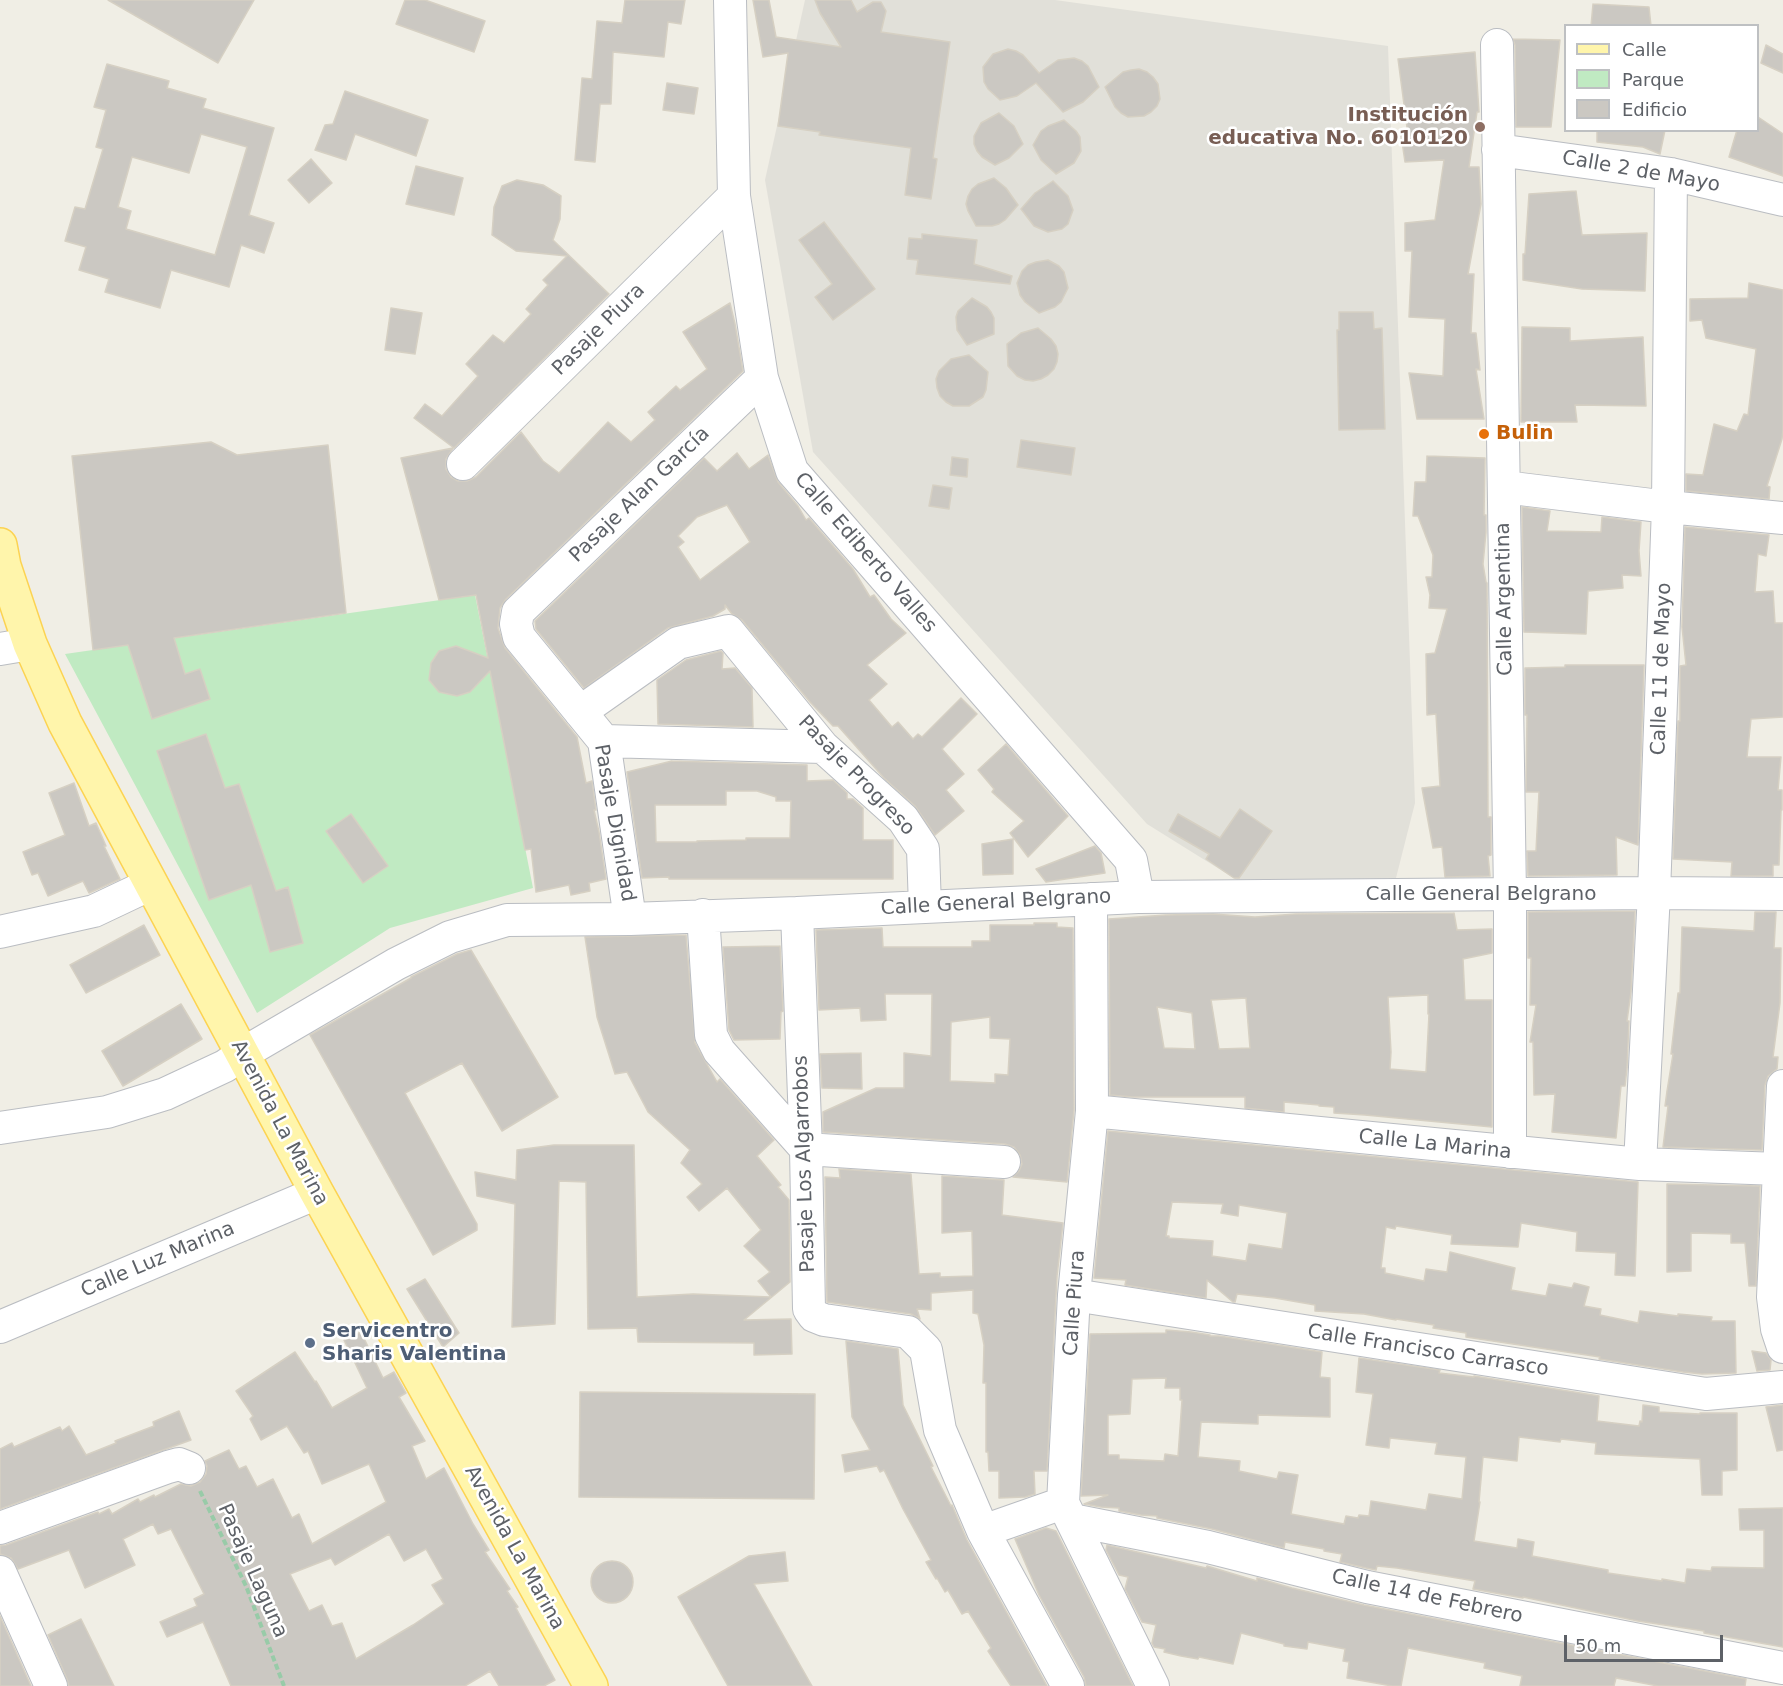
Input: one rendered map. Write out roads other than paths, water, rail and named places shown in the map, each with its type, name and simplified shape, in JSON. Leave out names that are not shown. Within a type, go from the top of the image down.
[{"type":"main road","name":"Avenida La Marina","points":[[0,545],[15,646],[65,723],[317,1193],[591,1686]]},
{"type":"street","name":"Calle Ediberto Valles","points":[[730,0],[734,196],[762,378],[792,471],[1131,860],[1138,897]]},
{"type":"street","name":"Calle Argentina","points":[[1497,45],[1510,895],[1510,1152]]},
{"type":"street","name":"Calle 2 de Mayo","points":[[1498,150],[1671,174],[1783,200]]},
{"type":"street","name":"Calle 11 de Mayo","points":[[1640,1164],[1654,893],[1668,507],[1671,174]]},
{"type":"street","name":"Pasaje Piura","points":[[463,464],[734,196]]},
{"type":"street","name":"Pasaje Alan García","points":[[518,612],[762,378]]},
{"type":"street","points":[[1504,487],[1783,518]]},
{"type":"street","name":"Pasaje Dignidad","points":[[518,612],[516,624],[519,637],[604,741],[630,919]]},
{"type":"street","name":"Pasaje Progreso","points":[[579,712],[678,643],[728,631],[823,747],[903,819],[923,849],[926,907]]},
{"type":"street","points":[[604,741],[823,747]]},
{"type":"street","points":[[0,932],[94,910],[151,884]]},
{"type":"street","name":"Calle General Belgrano","points":[[0,1128],[107,1112],[155,1097],[225,1066],[396,964],[450,937],[507,920],[630,919],[797,913],[1138,897],[1783,894]]},
{"type":"street","name":"Calle Piura","points":[[1091,899],[1092,1111],[1074,1295],[1067,1512],[1153,1686]]},
{"type":"street","name":"Pasaje Los Algarrobos","points":[[797,913],[806,1149],[808,1309],[814,1316],[824,1320],[909,1332],[926,1350],[940,1430],[983,1531]]},
{"type":"street","points":[[703,915],[711,1035],[719,1052],[806,1149],[1004,1162]]},
{"type":"street","points":[[1783,1086],[1773,1297],[1783,1347]]},
{"type":"street","name":"Calle La Marina","points":[[1092,1111],[1640,1164],[1779,1169]]},
{"type":"street","name":"Calle Luz Marina","points":[[0,1327],[317,1193]]},
{"type":"street","name":"Calle Francisco Carrasco","points":[[1074,1295],[1706,1394],[1783,1387]]},
{"type":"street","points":[[0,1528],[168,1467],[179,1464],[189,1468]]},
{"type":"street","points":[[1067,1512],[983,1531],[1068,1686]]},
{"type":"street","name":"Calle 14 de Febrero","points":[[1067,1512],[1367,1587],[1783,1668]]},
{"type":"street","points":[[0,1572],[51,1686]]},
{"type":"place","name":"Institución educativa No. 6010120","points":[[1480,127]]},
{"type":"place","name":"Bulin","points":[[1484,434]]},
{"type":"place","name":"Servicentro Sharis Valentina","points":[[310,1343]]}]
